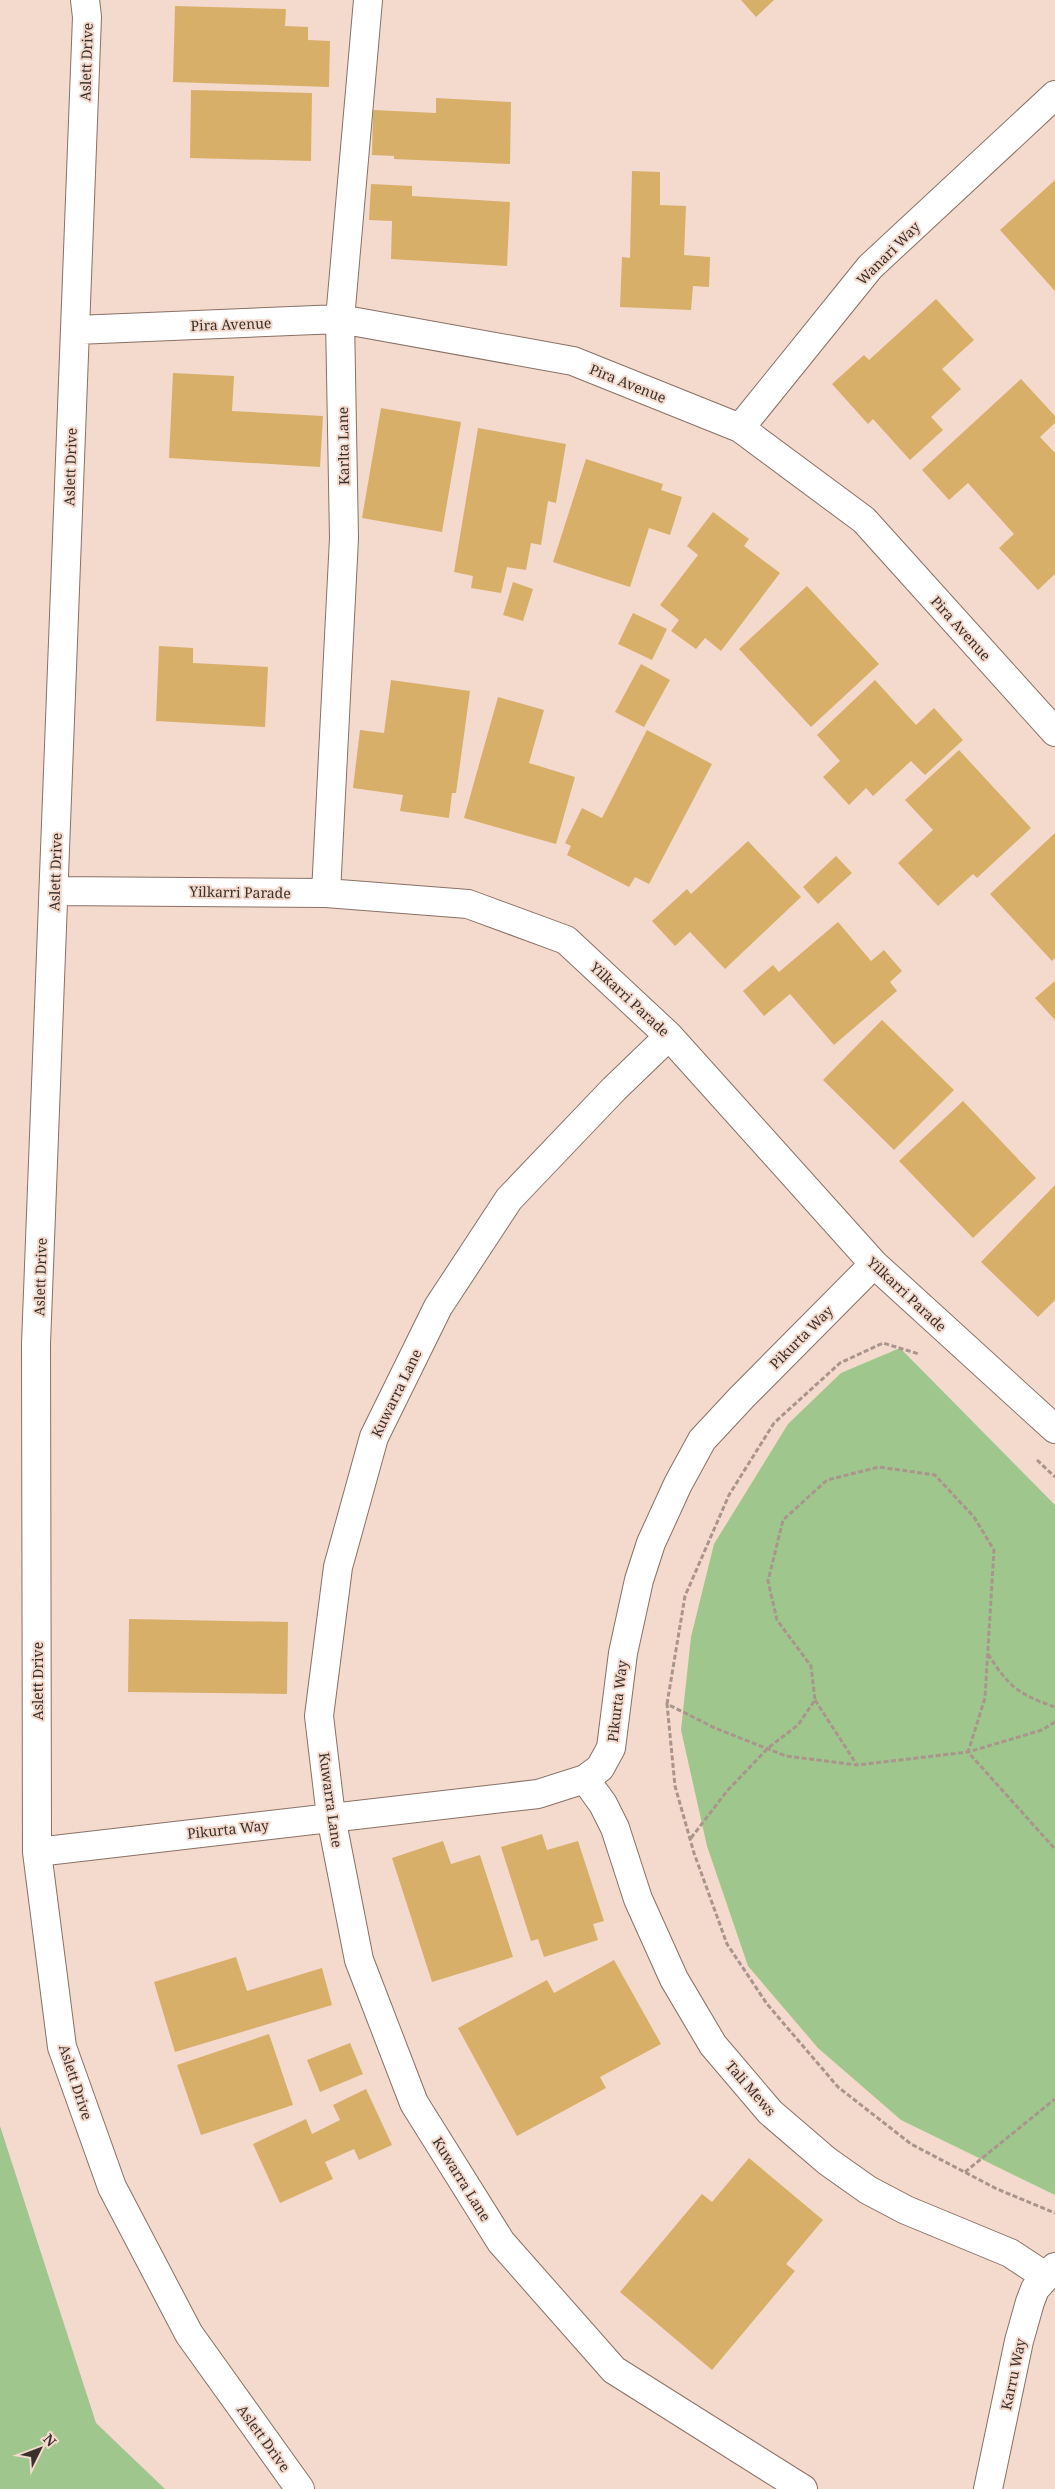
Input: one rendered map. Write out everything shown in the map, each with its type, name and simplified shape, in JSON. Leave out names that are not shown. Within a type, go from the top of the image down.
[{"type":"street","name":"Aslett Drive","points":[[85,0],[87,17],[76,330],[36,1344],[37,1852],[62,2047],[112,2188],[189,2334],[300,2489]]},
{"type":"street","name":"Karlta Lane","points":[[326,893],[344,538],[340,319],[368,0]]},
{"type":"street","name":"Wanari Way","points":[[740,428],[870,267],[1055,95]]},
{"type":"street","name":"Pira Avenue","points":[[76,330],[340,319],[573,361],[740,428],[864,520],[1055,732]]},
{"type":"street","name":"Yilkarri Parade","points":[[54,891],[326,893],[468,904],[566,940],[669,1036],[874,1264],[1055,1429]]},
{"type":"street","name":"Kuwarra Lane","points":[[669,1036],[614,1089],[509,1199],[438,1307],[374,1437],[338,1567],[319,1716],[331,1817],[359,1960],[414,2103],[500,2242],[614,2370],[803,2489]]},
{"type":"street","name":"Pikurta Way","points":[[37,1852],[538,1794],[585,1779],[600,1768],[611,1748],[623,1653],[639,1580],[650,1543],[678,1484],[702,1440],[874,1264]]},
{"type":"street","name":"Tali Mews","points":[[585,1779],[603,1804],[616,1828],[638,1899],[674,1979],[713,2045],[770,2112],[826,2161],[868,2190],[906,2210],[1010,2252],[1050,2271]]},
{"type":"street","name":"Karru Way","points":[[988,2489],[1019,2341],[1035,2289],[1050,2271]]},
{"type":"path","points":[[924,1356],[883,1343],[840,1363],[774,1423],[729,1495],[686,1596],[667,1704],[675,1786],[690,1838],[727,1944],[767,2004],[838,2087],[911,2144],[965,2172],[1055,2213]]},
{"type":"path","points":[[1034,1457],[1055,1477]]},
{"type":"path","points":[[857,1766],[815,1700],[811,1666],[777,1620],[768,1581],[783,1520],[827,1480],[879,1467],[936,1475],[974,1517],[994,1550],[985,1698],[968,1752]]},
{"type":"path","points":[[987,1654],[1005,1680],[1027,1697],[1055,1707]]},
{"type":"path","points":[[690,1838],[727,1790],[768,1748],[798,1724],[815,1700]]},
{"type":"path","points":[[667,1704],[715,1728],[786,1756],[857,1766],[968,1752],[1042,1730],[1055,1722]]},
{"type":"path","points":[[968,1752],[1055,1849]]},
{"type":"path","points":[[965,2172],[1055,2099]]},
{"type":"green space","points":[[900,1348],[1055,1505],[1055,2195],[901,2120],[818,2048],[748,1966],[707,1846],[681,1730],[691,1637],[714,1544],[788,1424],[841,1373]]},
{"type":"green space","points":[[0,2126],[96,2423],[165,2489],[0,2489]]},
{"type":"building","points":[[741,0],[774,0],[756,17]]},
{"type":"building","points":[[175,6],[286,9],[285,26],[308,27],[308,40],[330,41],[329,87],[173,82]]},
{"type":"building","points":[[191,90],[312,93],[311,161],[190,158]]},
{"type":"building","points":[[436,98],[511,102],[510,164],[394,159],[394,156],[372,155],[373,110],[436,113]]},
{"type":"building","points":[[632,171],[660,172],[660,205],[686,206],[684,255],[710,257],[709,287],[693,286],[691,310],[620,307],[622,257],[630,258]]},
{"type":"building","points":[[1055,180],[1055,291],[1000,230]]},
{"type":"building","points":[[371,184],[412,186],[412,196],[510,202],[507,266],[391,259],[392,221],[369,220]]},
{"type":"building","points":[[936,299],[974,340],[942,369],[961,389],[931,417],[943,430],[910,460],[873,419],[868,424],[832,384],[864,355],[869,360]]},
{"type":"building","points":[[173,373],[234,376],[232,411],[323,416],[320,467],[169,458]]},
{"type":"building","points":[[1021,379],[1055,416],[1055,423],[1040,437],[1055,453],[1055,574],[1038,590],[999,548],[1014,534],[968,483],[949,500],[922,470]]},
{"type":"building","points":[[381,408],[461,422],[442,532],[362,518]]},
{"type":"building","points":[[478,428],[566,444],[556,503],[548,501],[541,545],[531,543],[526,570],[507,567],[501,593],[471,588],[473,576],[454,572]]},
{"type":"building","points":[[586,459],[663,484],[661,490],[682,497],[670,535],[649,528],[630,587],[553,562]]},
{"type":"building","points":[[713,512],[749,539],[744,546],[780,573],[721,651],[705,638],[696,649],[671,631],[679,620],[660,605],[698,555],[687,546]]},
{"type":"building","points":[[513,582],[533,589],[523,621],[503,615]]},
{"type":"building","points":[[807,586],[879,664],[811,727],[739,649]]},
{"type":"building","points":[[633,613],[667,629],[652,660],[618,644]]},
{"type":"building","points":[[159,646],[193,648],[193,663],[268,667],[265,727],[156,721]]},
{"type":"building","points":[[641,664],[670,680],[644,727],[615,712]]},
{"type":"building","points":[[391,680],[470,691],[456,793],[452,793],[449,818],[400,811],[403,795],[353,788],[360,730],[384,733]]},
{"type":"building","points":[[875,680],[916,725],[934,708],[963,740],[925,775],[911,761],[873,796],[866,788],[849,805],[823,777],[840,761],[817,735]]},
{"type":"building","points":[[498,697],[544,710],[529,763],[575,777],[556,844],[464,818]]},
{"type":"building","points":[[647,730],[712,764],[649,884],[635,877],[629,887],[567,855],[571,846],[565,843],[582,808],[602,818]]},
{"type":"building","points":[[959,750],[1031,828],[977,878],[973,874],[938,906],[898,863],[933,830],[905,800]]},
{"type":"building","points":[[1055,833],[1055,958],[1052,961],[990,894]]},
{"type":"building","points":[[748,841],[801,897],[725,969],[690,932],[675,946],[652,921],[687,889],[691,894]]},
{"type":"building","points":[[836,856],[852,873],[818,904],[803,887]]},
{"type":"building","points":[[838,922],[871,961],[884,950],[902,971],[890,982],[897,991],[834,1045],[790,994],[764,1016],[743,991],[773,965],[779,972]]},
{"type":"building","points":[[1055,981],[1055,1020],[1035,998]]},
{"type":"building","points":[[882,1020],[954,1090],[894,1150],[823,1080]]},
{"type":"building","points":[[963,1101],[1036,1178],[973,1238],[899,1161]]},
{"type":"building","points":[[1055,1185],[1055,1300],[1038,1317],[981,1262]]},
{"type":"building","points":[[129,1619],[288,1622],[287,1694],[128,1692]]},
{"type":"building","points":[[542,1834],[547,1850],[578,1841],[604,1921],[593,1924],[598,1940],[544,1957],[538,1939],[531,1941],[501,1847]]},
{"type":"building","points":[[443,1841],[451,1864],[480,1855],[513,1957],[432,1982],[392,1858]]},
{"type":"building","points":[[236,1957],[247,1991],[322,1968],[332,2005],[175,2052],[154,1982]]},
{"type":"building","points":[[614,1960],[661,2044],[600,2077],[606,2088],[517,2136],[458,2028],[547,1980],[554,1993]]},
{"type":"building","points":[[269,2034],[293,2105],[201,2135],[177,2065]]},
{"type":"building","points":[[350,2043],[363,2074],[320,2092],[307,2060]]},
{"type":"building","points":[[366,2089],[392,2145],[359,2160],[354,2149],[325,2162],[333,2179],[280,2203],[253,2144],[306,2119],[312,2134],[340,2120],[333,2105]]},
{"type":"building","points":[[749,2158],[823,2220],[786,2264],[795,2271],[712,2370],[620,2292],[702,2194],[712,2202]]}]
